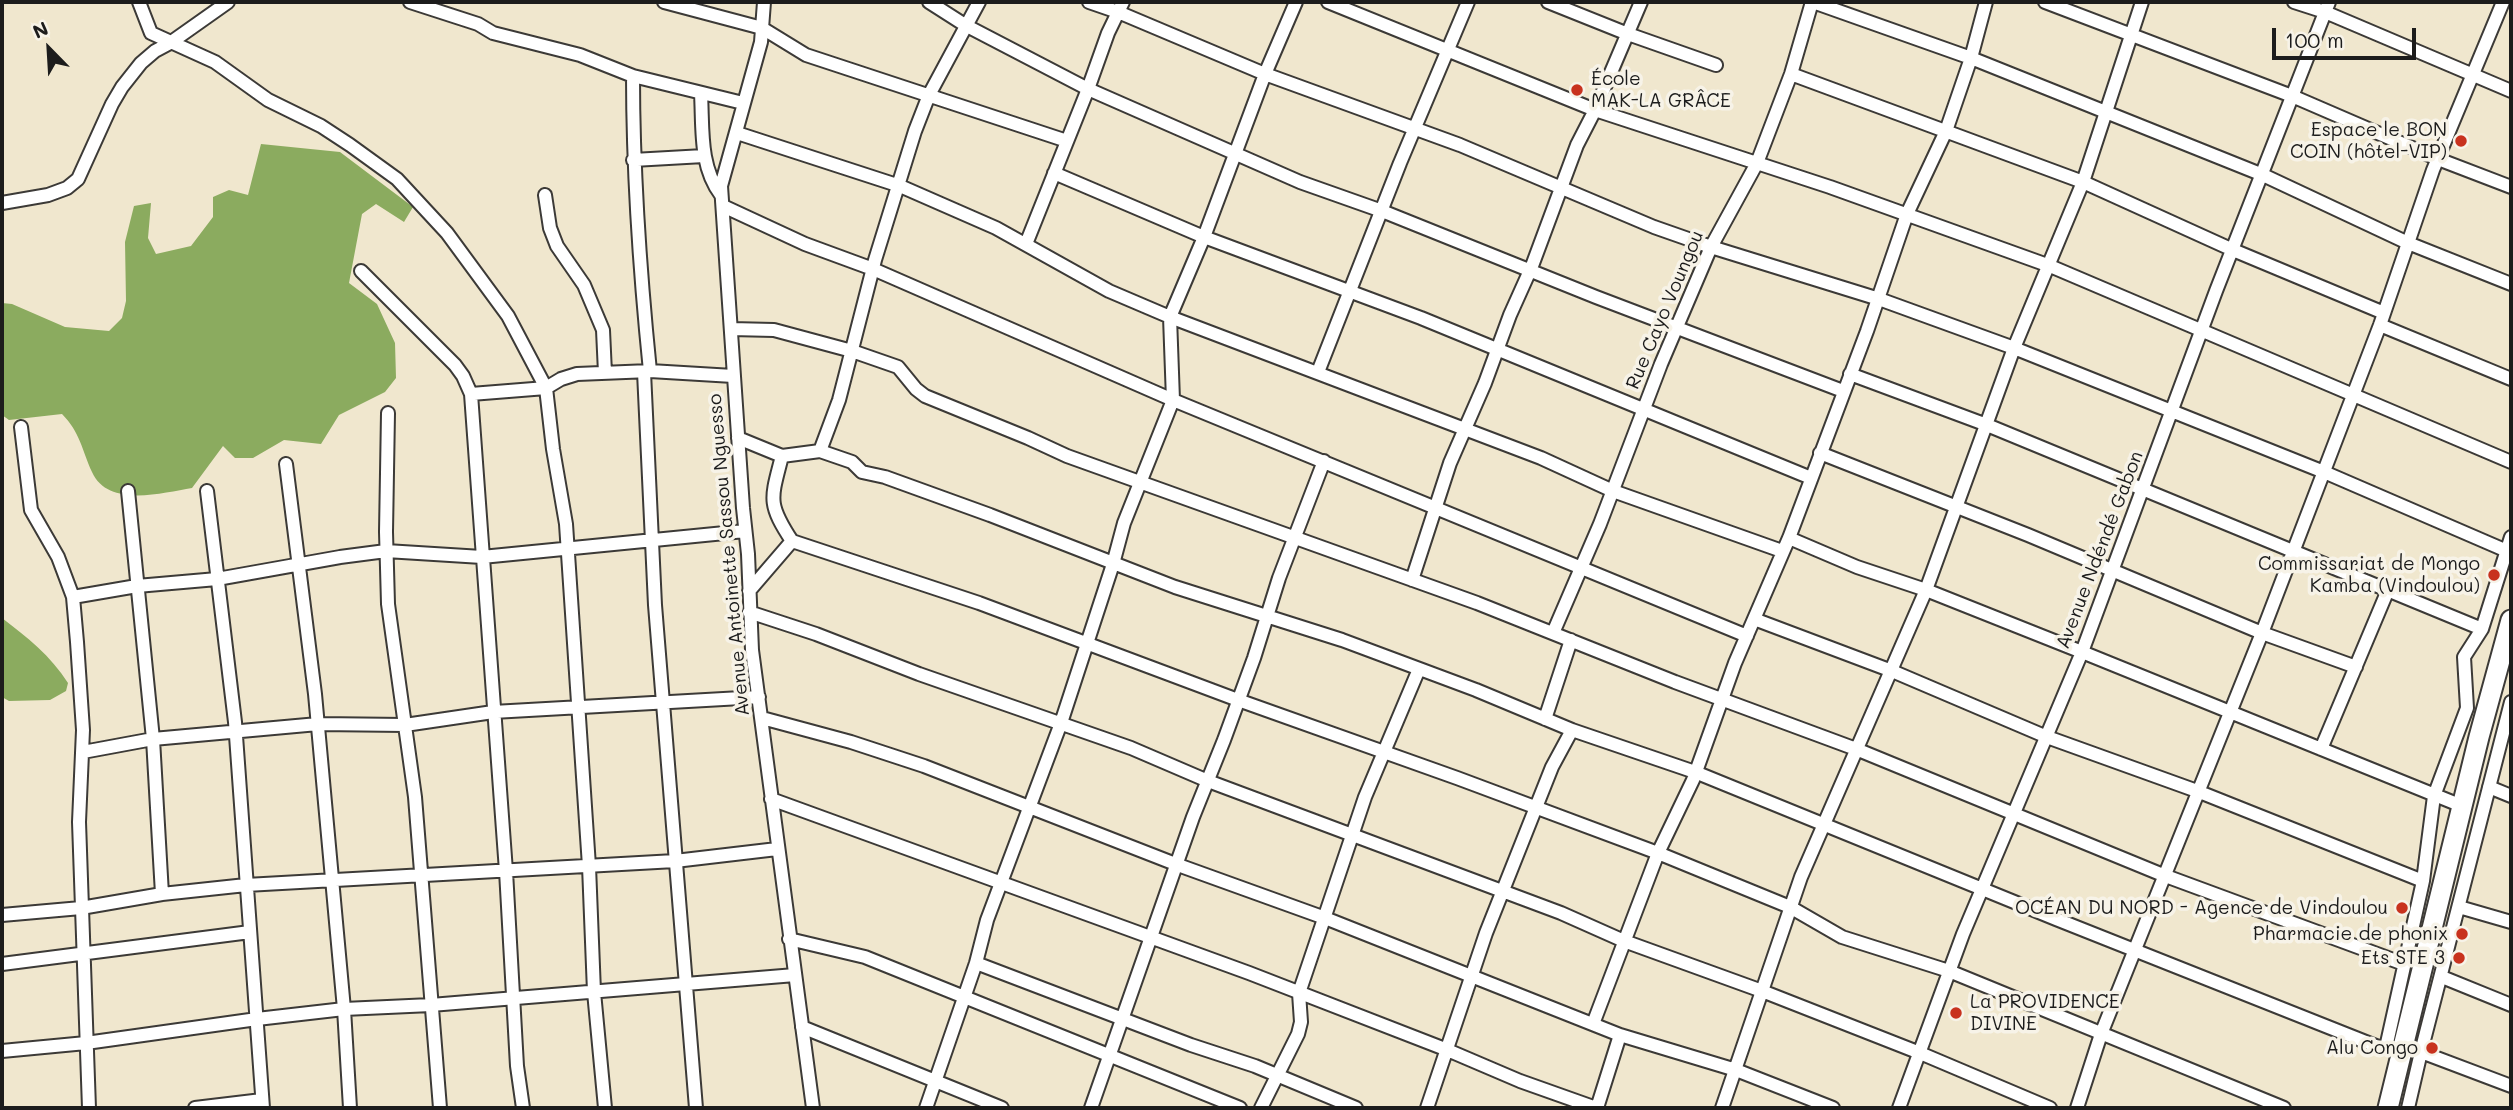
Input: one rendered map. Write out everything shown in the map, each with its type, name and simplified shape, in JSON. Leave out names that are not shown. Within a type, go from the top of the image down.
[{"type":"highway","points":[[2388,1108],[2511,620]]},
{"type":"street","points":[[139,2],[151,33],[215,62],[268,100],[321,126],[397,179],[447,233],[508,317],[546,388],[568,550],[589,866],[594,992],[605,1108]]},
{"type":"street","points":[[2,203],[48,195],[67,188],[78,179],[122,87],[141,63],[228,2]]},
{"type":"street","points":[[410,2],[478,24],[493,33],[580,55],[633,76],[743,103]]},
{"type":"street","points":[[664,2],[762,28],[806,55],[1067,141]]},
{"type":"street","name":"Avenue Antoinette Sassou Nguesso","points":[[764,2],[762,28],[737,133],[723,176],[723,201],[749,612],[777,849],[813,1108]]},
{"type":"street","points":[[929,2],[965,25],[1088,89],[1300,182],[1382,211],[1843,391]]},
{"type":"street","points":[[820,451],[839,400],[873,269],[915,131],[929,95],[979,2]]},
{"type":"street","points":[[1088,2],[1121,7],[1265,74],[1415,128],[1654,227],[1879,299],[2014,348],[2324,472],[2507,551]]},
{"type":"street","points":[[926,1108],[976,963],[987,920],[1061,723],[1124,523],[1172,400],[1170,317],[1296,2]]},
{"type":"street","points":[[1328,2],[1595,110],[1907,214],[2050,266],[2511,462]]},
{"type":"street","points":[[1318,372],[1468,2]]},
{"type":"street","points":[[1548,2],[1716,65]]},
{"type":"street","points":[[1412,580],[1450,463],[1530,271],[1577,145],[1595,110],[1641,2]]},
{"type":"street","points":[[1813,2],[1971,58],[2263,175],[2408,243],[2511,284]]},
{"type":"street","name":"Rue Cayo Voungou","points":[[1553,633],[1711,247],[1757,163],[1791,74],[1813,2]]},
{"type":"street","points":[[1593,1024],[1658,853],[1695,772],[1720,699],[1789,538],[1879,299],[1907,214],[1946,131],[1971,58],[1986,2]]},
{"type":"street","points":[[2045,2],[2292,96],[2438,159],[2511,187]]},
{"type":"street","points":[[1722,1108],[1790,906],[1822,824],[1926,590],[2014,348],[2083,182],[2142,2]]},
{"type":"street","points":[[2294,2],[2327,7],[2511,91]]},
{"type":"street","points":[[2077,1108],[2101,1034],[2324,472],[2382,319],[2438,159],[2503,2]]},
{"type":"street","points":[[1026,244],[1108,33],[1121,7]]},
{"type":"street","name":"Avenue Ndéndé Gabon","points":[[1899,1108],[1949,971],[2082,652],[2327,7]]},
{"type":"street","points":[[1791,74],[2083,182],[2511,379]]},
{"type":"street","points":[[633,76],[633,160],[647,371],[655,606],[696,1108]]},
{"type":"street","points":[[701,94],[704,156],[714,186],[723,201],[805,244],[873,269],[1172,400],[1747,636]]},
{"type":"street","points":[[737,133],[900,186],[1026,244],[1109,290],[1170,317],[1541,458],[1613,491],[1783,551]]},
{"type":"street","points":[[633,160],[704,156]]},
{"type":"street","points":[[1054,173],[1204,237],[1498,349],[1811,478]]},
{"type":"street","points":[[545,195],[550,228],[557,246],[584,285],[603,330],[604,373]]},
{"type":"street","points":[[361,271],[455,365],[471,394],[506,871],[517,1066],[523,1108]]},
{"type":"street","points":[[731,329],[774,330],[852,351],[898,367],[925,396],[1067,456],[1297,537],[1553,633],[1856,749],[2163,875],[2404,964]]},
{"type":"street","points":[[471,394],[546,388],[577,374],[647,371],[733,376]]},
{"type":"street","points":[[1850,374],[1987,425],[2482,629]]},
{"type":"street","points":[[388,413],[388,604],[415,797],[440,1108]]},
{"type":"street","points":[[21,427],[31,510],[51,541],[72,597],[81,700],[79,822],[89,1108]]},
{"type":"street","points":[[738,438],[782,456],[820,451],[852,462],[862,472],[963,505],[1113,564],[1268,618],[1342,640],[1572,730],[1695,772],[2381,1048],[2388,1043],[2423,881],[2434,796],[2467,708],[2464,657],[2482,629],[2511,537]]},
{"type":"street","points":[[1820,453],[1956,506],[2262,633],[2356,667]]},
{"type":"street","points":[[782,456],[772,495],[773,508],[792,541],[907,578],[1658,853],[1790,906],[1842,937],[1949,971],[2255,1102],[2284,1108]]},
{"type":"street","points":[[1091,1108],[1193,817],[1268,618],[1279,578],[1324,461]]},
{"type":"street","points":[[286,464],[318,724],[351,1108]]},
{"type":"street","points":[[128,491],[153,739],[162,894]]},
{"type":"street","points":[[195,1108],[262,1104],[236,733],[207,491]]},
{"type":"street","points":[[72,597],[137,586],[218,579],[386,551],[482,557],[745,531]]},
{"type":"street","points":[[1789,538],[1857,567],[1926,590],[2082,652],[2462,806]]},
{"type":"street","points":[[749,591],[792,541]]},
{"type":"street","points":[[2321,749],[2388,590]]},
{"type":"street","points":[[749,612],[1131,748],[1208,781],[1561,913],[1624,941],[1762,991],[2050,1108]]},
{"type":"street","points":[[1754,619],[1892,671],[2047,737],[2197,791],[2423,881]]},
{"type":"street","points":[[1545,719],[1571,640]]},
{"type":"street","points":[[1261,1108],[1298,1034],[1301,1022],[1299,993],[1365,797],[1419,669]]},
{"type":"street","points":[[82,752],[153,739],[318,724],[405,725],[493,712],[759,697]]},
{"type":"street","points":[[2408,1108],[2489,787],[2509,719],[2511,702]]},
{"type":"street","points":[[762,718],[851,742],[924,766],[1325,918],[1620,1035],[1736,1070],[1833,1108]]},
{"type":"street","points":[[1427,1108],[1445,1049],[1503,891],[1552,767],[1572,730]]},
{"type":"street","points":[[2489,787],[2511,796]]},
{"type":"street","points":[[771,799],[878,840],[1001,881],[1152,937],[1445,1049],[1520,1082],[1597,1108],[1620,1035]]},
{"type":"street","points":[[2,915],[81,908],[162,894],[246,885],[675,861],[777,849]]},
{"type":"street","points":[[2459,907],[2511,922]]},
{"type":"street","points":[[2,964],[250,932]]},
{"type":"street","points":[[789,939],[865,957],[1240,1108]]},
{"type":"street","points":[[976,963],[1276,1075],[1356,1108]]},
{"type":"street","points":[[2,1051],[86,1043],[344,1009],[431,1005],[795,975]]},
{"type":"street","points":[[2442,977],[2511,1004]]},
{"type":"street","points":[[802,1027],[1002,1108]]},
{"type":"street","points":[[2421,1052],[2511,1086]]},
{"type":"green space","points":[[261,144],[340,152],[413,207],[404,222],[376,204],[362,214],[349,283],[377,304],[395,343],[396,378],[385,392],[339,415],[321,444],[284,440],[253,458],[235,458],[223,446],[192,488],[151,495],[123,494],[110,490],[100,483],[92,472],[77,434],[62,414],[9,420],[2,415],[2,303],[12,304],[65,327],[109,331],[122,318],[126,301],[125,242],[134,206],[151,203],[148,238],[156,254],[191,246],[213,217],[213,197],[229,190],[248,195]]},
{"type":"green space","points":[[2,618],[54,664],[68,683],[66,691],[50,700],[9,701],[2,697]]},
{"type":"place","name":"École MAK-LA GRÂCE","points":[[1577,90]]},
{"type":"place","name":"Espace le BON COIN (hôtel-VIP)","points":[[2461,141]]},
{"type":"place","name":"Commissariat de Mongo Kamba (Vindoulou)","points":[[2494,575]]},
{"type":"place","name":"OCÉAN DU NORD - Agence de Vindoulou","points":[[2402,908]]},
{"type":"place","name":"Pharmacie de phonix","points":[[2462,934]]},
{"type":"place","name":"Ets STE 3","points":[[2459,958]]},
{"type":"place","name":"La PROVIDENCE DIVINE","points":[[1956,1013]]},
{"type":"place","name":"Alu Congo","points":[[2432,1048]]}]
